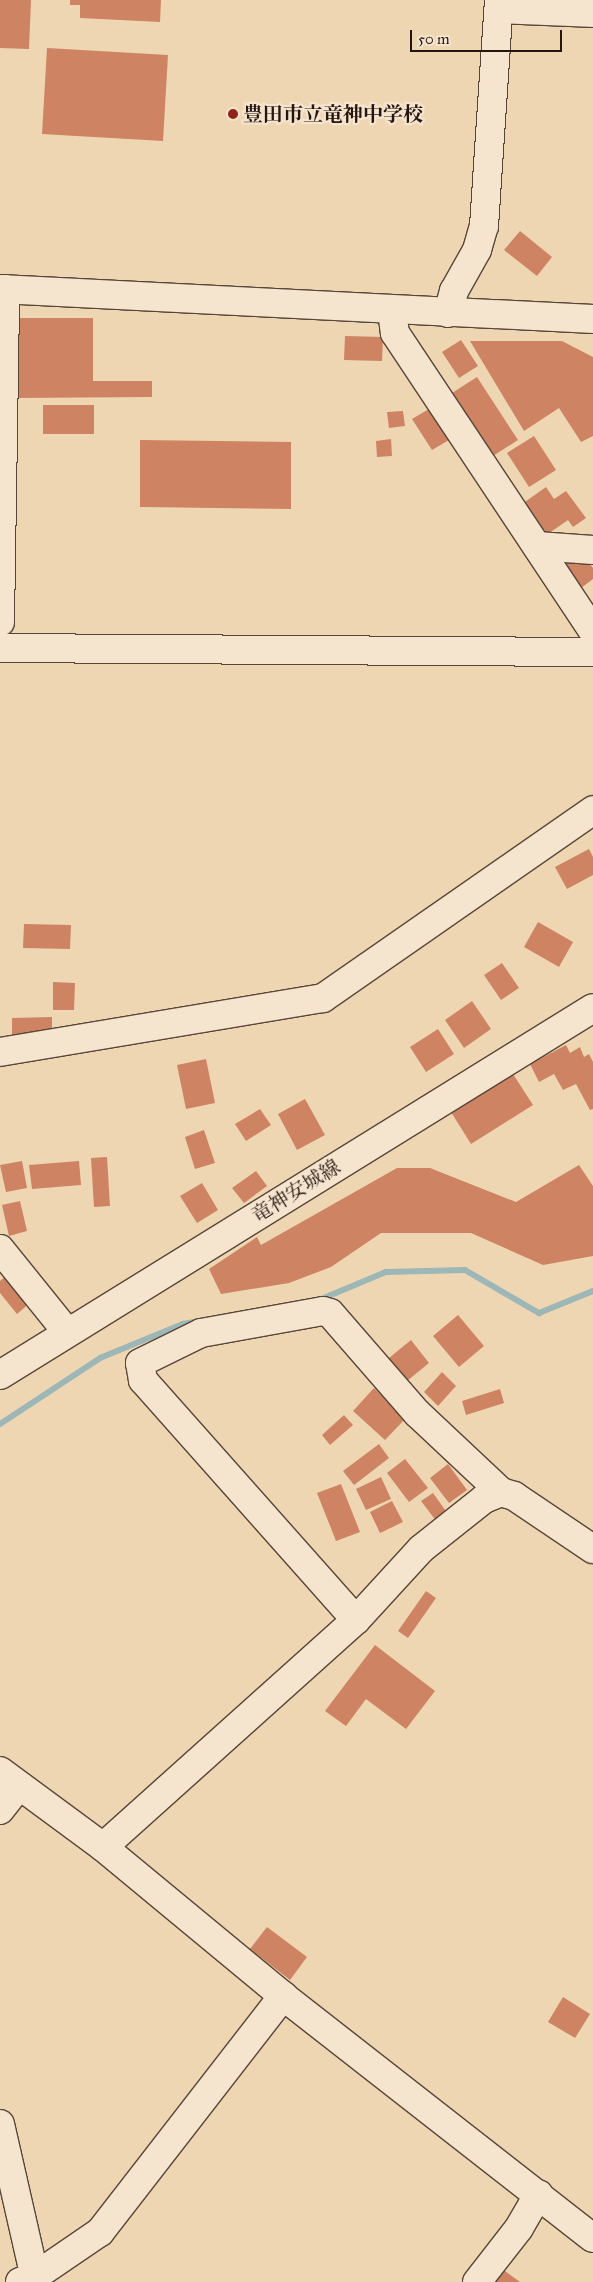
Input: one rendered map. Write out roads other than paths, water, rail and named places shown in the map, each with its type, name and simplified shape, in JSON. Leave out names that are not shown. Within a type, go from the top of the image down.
[{"type":"street","points":[[448,313],[454,291],[477,250],[484,226],[499,4],[593,13]]},
{"type":"street","points":[[0,622],[3,289],[593,319]]},
{"type":"street","points":[[392,310],[395,333],[593,631]]},
{"type":"street","points":[[537,546],[593,550]]},
{"type":"street","points":[[0,648],[593,652]]},
{"type":"street","points":[[0,1052],[323,998],[593,810]]},
{"type":"street","name":"竜神安城線","points":[[0,1374],[593,1008]]},
{"type":"street","points":[[0,1250],[67,1332]]},
{"type":"street","points":[[356,1620],[143,1380],[140,1363],[192,1336],[323,1311],[336,1319],[417,1412],[501,1492],[514,1496],[593,1549]]},
{"type":"street","points":[[103,1847],[356,1620],[421,1549],[484,1499],[501,1492]]},
{"type":"street","points":[[0,1810],[9,1778],[103,1847],[283,1996],[593,2238]]},
{"type":"street","points":[[0,2124],[30,2280],[100,2232],[283,1996]]},
{"type":"street","points":[[477,2282],[520,2228],[539,2194]]},
{"type":"waterway","points":[[319,1300],[386,1272],[465,1270],[539,1313],[593,1291]]},
{"type":"waterway","points":[[0,1424],[100,1358],[183,1324],[200,1321]]},
{"type":"place","name":"豊田市立竜神中学校","points":[[233,114]]}]
